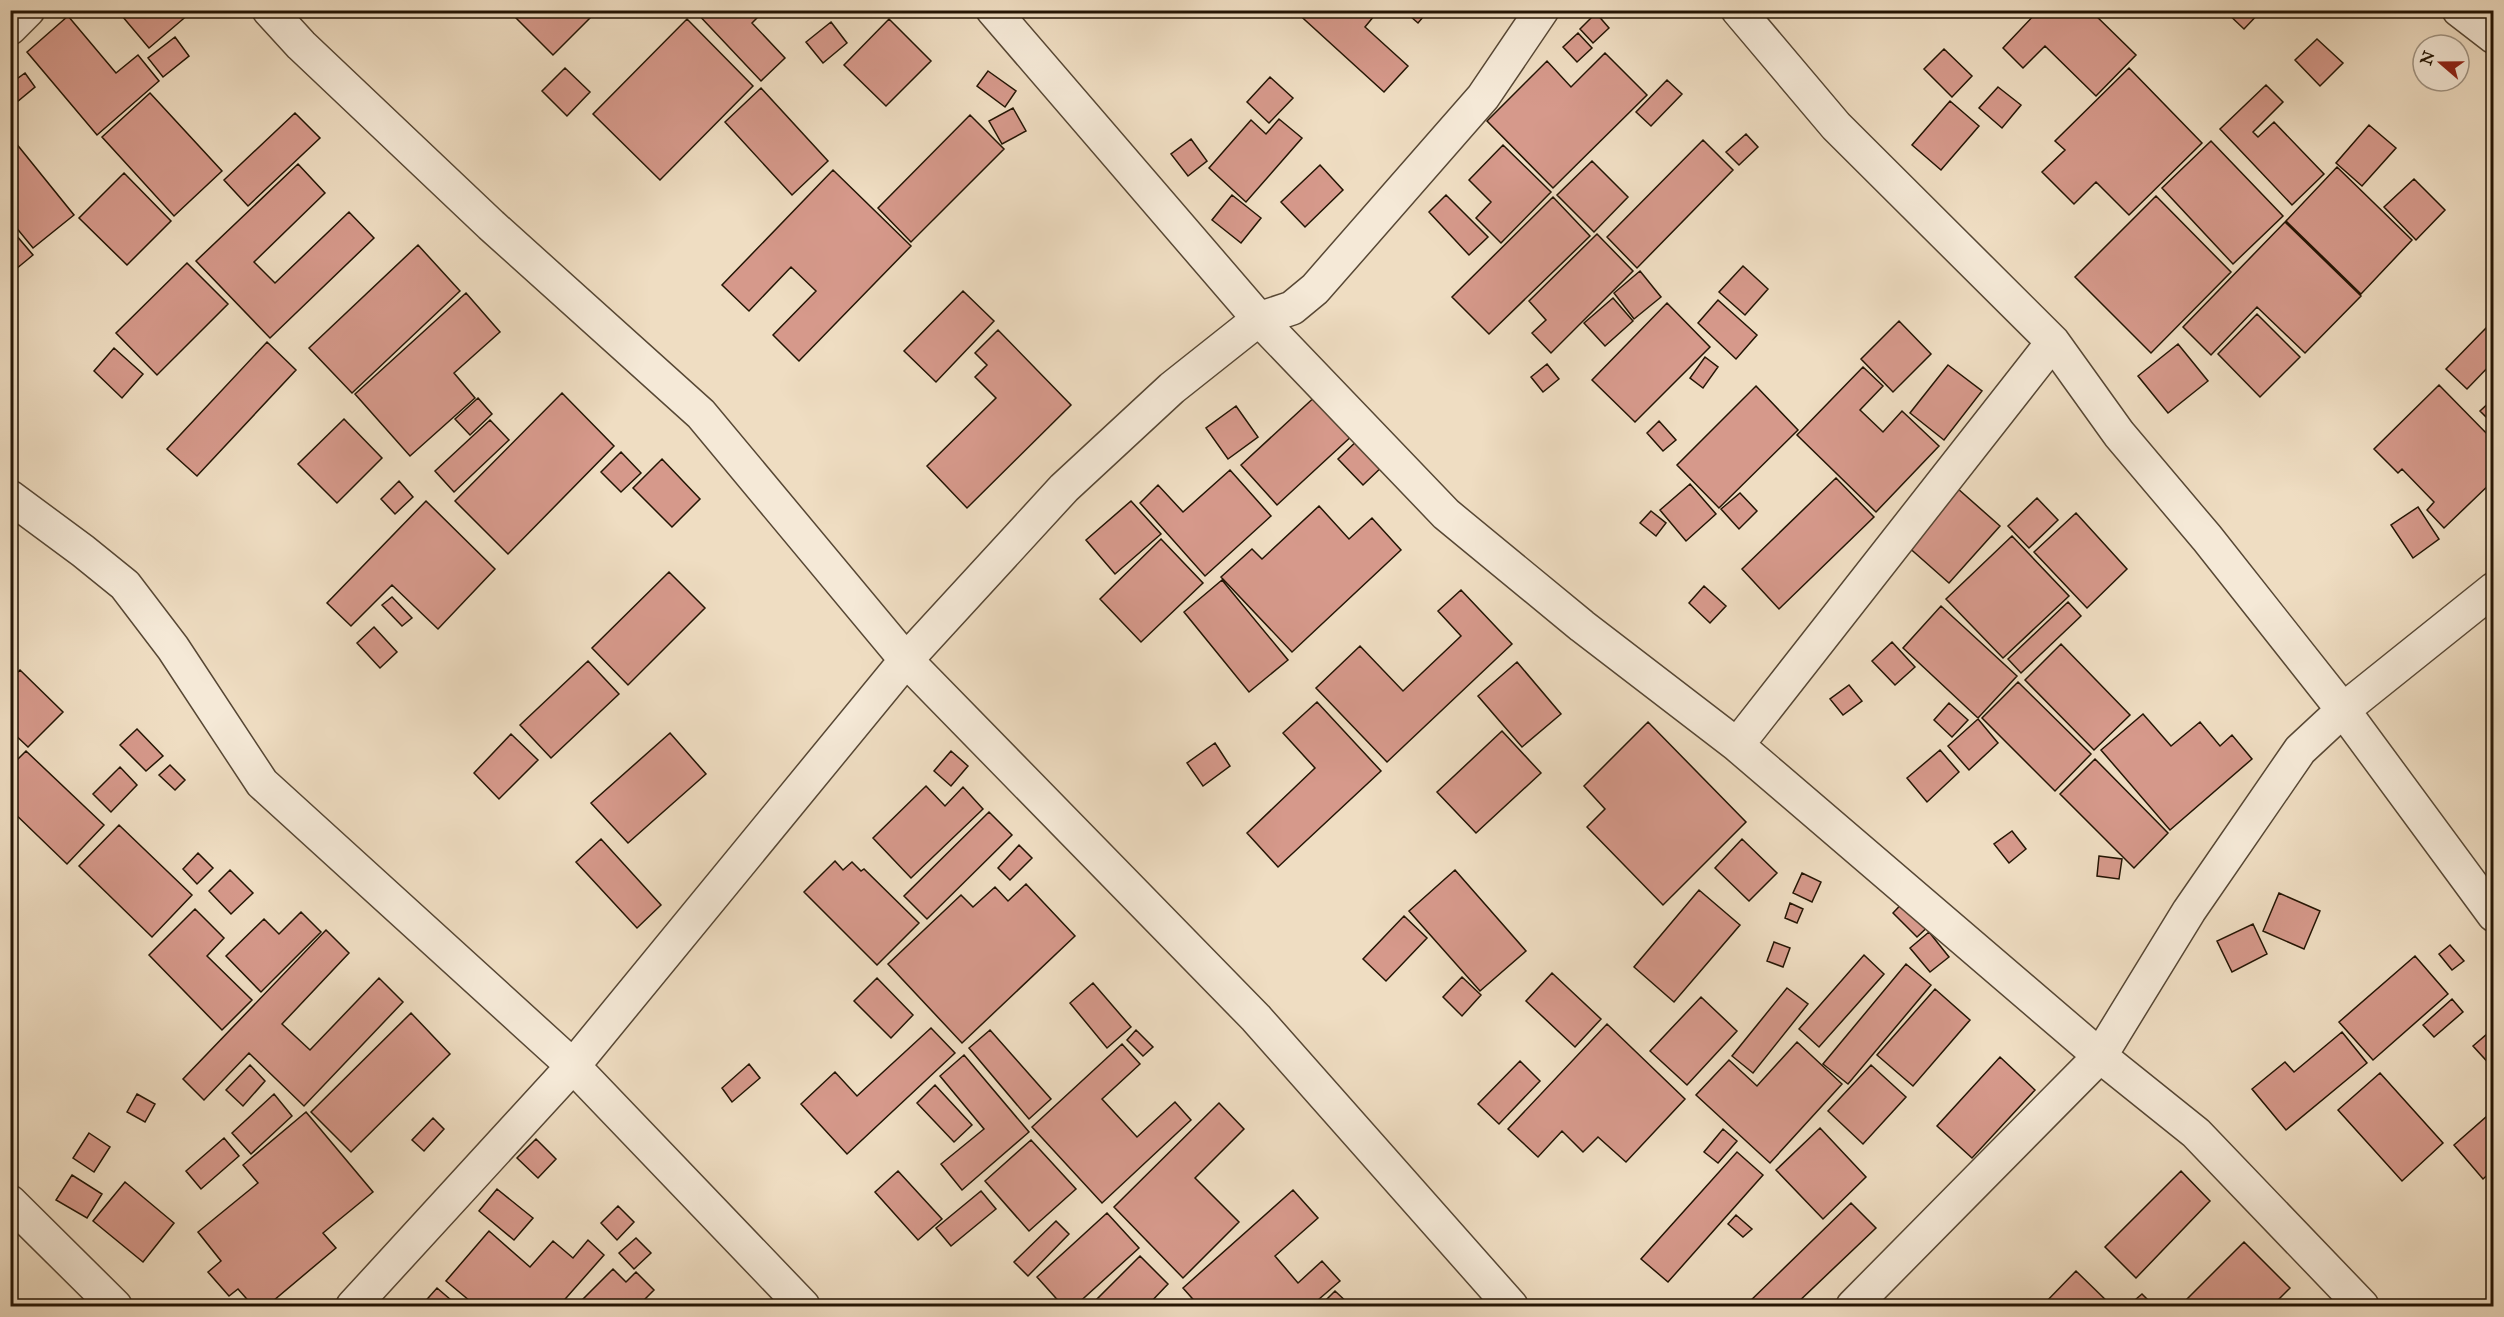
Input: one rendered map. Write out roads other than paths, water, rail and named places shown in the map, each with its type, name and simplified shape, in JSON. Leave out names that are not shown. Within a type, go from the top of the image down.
[{"type":"street","points":[[10,28],[28,10]]},
{"type":"street","points":[[269,10],[301,45],[482,217],[701,414],[906,660],[1257,1017],[1511,1306]]},
{"type":"street","points":[[993,10],[1259,319],[1446,513],[1582,626],[1737,745],[2100,1056],[2196,1133],[2362,1306]]},
{"type":"street","points":[[353,1306],[573,1066],[906,660],[1064,488],[1172,388],[1259,319],[1292,308],[1315,289],[1483,97],[1542,10]]},
{"type":"street","points":[[1738,10],[1836,126],[2053,342],[2119,434],[2207,538],[2343,711],[2493,915]]},
{"type":"street","points":[[2459,10],[2493,37]]},
{"type":"street","points":[[1737,745],[2053,342]]},
{"type":"street","points":[[10,497],[83,550],[125,585],[173,648],[262,783],[573,1066],[803,1306]]},
{"type":"street","points":[[1853,1306],[2100,1056],[2189,911],[2300,750],[2343,711],[2493,589]]},
{"type":"street","points":[[10,1202],[115,1306]]}]
